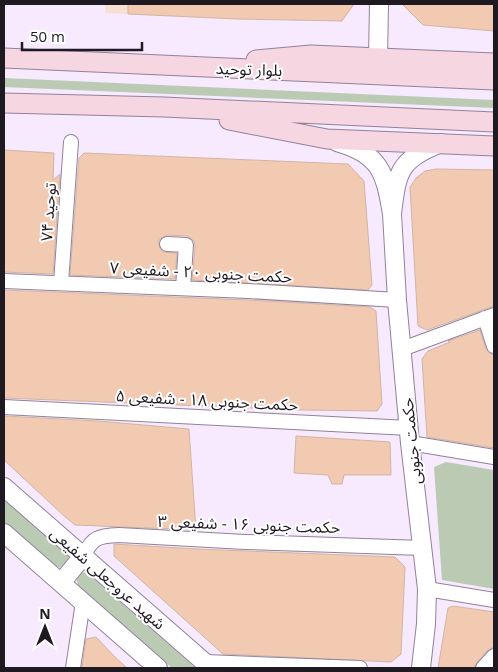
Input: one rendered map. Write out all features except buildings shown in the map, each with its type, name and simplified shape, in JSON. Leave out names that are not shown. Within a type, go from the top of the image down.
[{"type":"main road","points":[[171,66],[311,55],[494,63]]},
{"type":"main road","name":"بلوار توحید","points":[[4,58],[494,80]]},
{"type":"main road","points":[[4,103],[164,107],[494,122]]},
{"type":"main road","points":[[164,107],[327,139],[494,146]]},
{"type":"street","points":[[378,58],[379,4]]},
{"type":"street","points":[[327,139],[355,147],[371,158],[383,173],[388,188],[392,214]]},
{"type":"street","name":"توحید ۷۴","points":[[61,283],[70,142]]},
{"type":"street","points":[[392,214],[395,187],[399,173],[408,161],[422,151],[441,143]]},
{"type":"street","name":"حکمت جنوبی","points":[[392,214],[397,300],[427,589],[426,624],[421,668]]},
{"type":"street","points":[[167,244],[186,245],[183,288]]},
{"type":"street","name":"حکمت جنوبی ۲۰ - شفیعی ۷","points":[[4,281],[183,288],[397,300]]},
{"type":"street","points":[[402,349],[490,317],[494,346]]},
{"type":"street","name":"حکمت جنوبی ۱۸ - شفیعی ۵","points":[[4,407],[410,435],[494,457]]},
{"type":"street","name":"شهید عروجعلی شفیعی","points":[[4,487],[208,665]]},
{"type":"street","points":[[4,533],[158,668]]},
{"type":"street","name":"حکمت جنوبی ۱۶ - شفیعی ۳","points":[[83,556],[89,544],[99,536],[119,535],[245,542],[423,548]]},
{"type":"street","points":[[61,583],[83,556]]},
{"type":"street","points":[[427,589],[494,600]]},
{"type":"street","points":[[72,668],[83,602]]},
{"type":"street","points":[[483,668],[494,656]]},
{"type":"street","points":[[208,665],[360,668]]},
{"type":"shaded area","points":[[105,4],[238,4],[237,19],[105,13]]},
{"type":"green space","points":[[4,78],[494,100],[494,108],[4,87]]},
{"type":"green space","points":[[446,462],[494,470],[494,589],[442,580],[434,467]]},
{"type":"green space","points":[[4,499],[69,557],[63,568],[58,567],[42,556],[4,522]]},
{"type":"green space","points":[[83,572],[87,573],[196,668],[172,668],[78,586],[76,576]]}]
